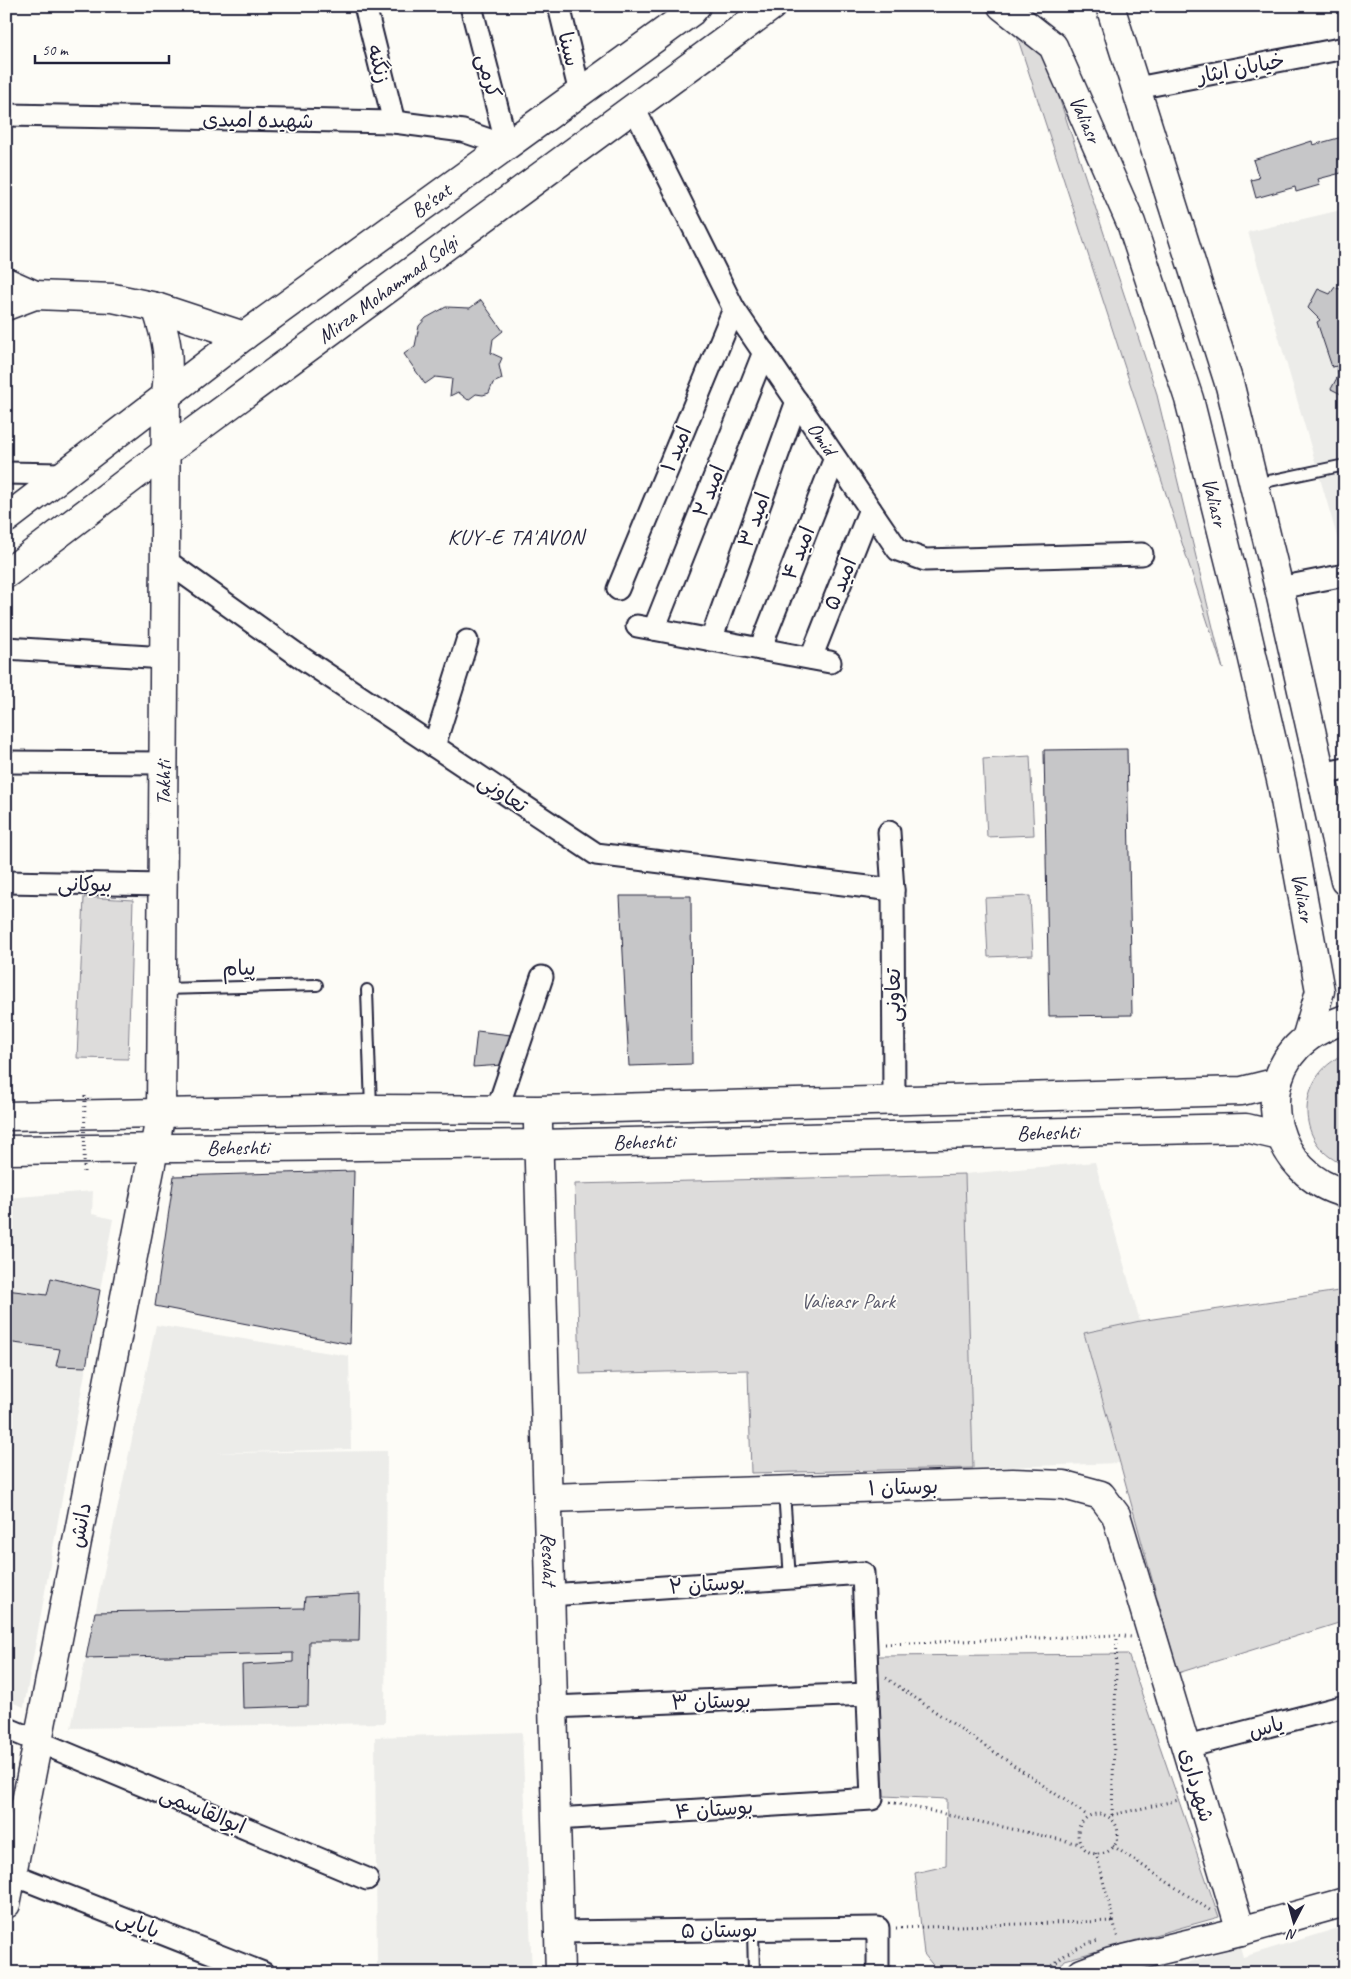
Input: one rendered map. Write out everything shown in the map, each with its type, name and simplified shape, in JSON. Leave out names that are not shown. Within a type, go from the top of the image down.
[{"type":"main road","name":"Be'sat","points":[[166,395],[244,336],[691,12],[696,6]]},
{"type":"main road","name":"Mirza Mohammad Solgi","points":[[6,574],[166,452],[772,6]]},
{"type":"main road","name":"Valiasr","points":[[1002,6],[1053,46],[1131,223],[1189,399],[1241,607],[1282,784],[1320,991],[1306,1039]]},
{"type":"main road","name":"Valiasr","points":[[1110,6],[1230,386],[1279,588],[1333,772],[1345,881]]},
{"type":"main road","points":[[6,282],[35,295],[113,298],[156,307],[244,336]]},
{"type":"main road","points":[[6,306],[35,295]]},
{"type":"main road","name":"Takhti","points":[[156,307],[166,337],[169,365],[166,395],[162,1113]]},
{"type":"main road","points":[[1189,399],[1230,386]]},
{"type":"main road","points":[[6,519],[166,395]]},
{"type":"main road","points":[[1345,1019],[1324,1027],[1306,1039],[1289,1058],[1278,1082],[1275,1109],[1280,1136],[1292,1159],[1310,1177],[1332,1190],[1345,1193]]},
{"type":"main road","name":"Beheshti","points":[[6,1116],[371,1109],[538,1110],[1242,1091],[1278,1082]]},
{"type":"main road","name":"Resalat","points":[[538,1110],[560,1973]]},
{"type":"main road","name":"دانش","points":[[6,1904],[9,1874],[38,1741],[162,1113]]},
{"type":"main road","name":"Beheshti","points":[[6,1150],[539,1144],[1246,1128],[1280,1136]]},
{"type":"main road","name":"بوستان ۱","points":[[548,1498],[1013,1483],[1064,1485],[1101,1495],[1116,1515],[1154,1639]]},
{"type":"main road","name":"شهرداری","points":[[1154,1639],[1241,1931]]},
{"type":"main road","points":[[1082,1973],[1122,1959],[1241,1931],[1345,1902]]},
{"type":"street","name":"زنگنه","points":[[364,6],[394,122]]},
{"type":"street","name":"کرمی","points":[[471,6],[506,146]]},
{"type":"street","name":"سینا","points":[[559,6],[580,93]]},
{"type":"street","name":"خیابان ایثار","points":[[1137,88],[1345,48]]},
{"type":"street","name":"Omid","points":[[634,108],[734,309],[898,550],[924,560],[1142,554]]},
{"type":"street","name":"شهیده امیدی","points":[[6,115],[394,122],[463,131],[506,146]]},
{"type":"street","name":"امید ۱","points":[[618,589],[734,309]]},
{"type":"street","name":"امید ۲","points":[[711,640],[646,628],[764,352]]},
{"type":"street","name":"امید ۳","points":[[711,640],[797,401]]},
{"type":"street","name":"امید ۴","points":[[760,649],[835,458]]},
{"type":"street","points":[[6,473],[62,474]]},
{"type":"street","name":"امید ۵","points":[[760,649],[820,660],[870,509]]},
{"type":"street","name":"تعاونی","points":[[165,560],[302,658],[596,854],[893,890]]},
{"type":"street","points":[[1279,588],[1345,575]]},
{"type":"street","points":[[711,640],[760,649]]},
{"type":"street","points":[[434,746],[467,641]]},
{"type":"street","points":[[6,648],[164,658]]},
{"type":"street","points":[[6,762],[164,763]]},
{"type":"street","name":"تعاونی","points":[[889,832],[893,890],[894,1100]]},
{"type":"street","name":"بیوکانی","points":[[6,882],[163,886]]},
{"type":"street","points":[[497,1110],[542,977]]},
{"type":"street","name":"بوستان ۲","points":[[550,1595],[863,1574],[866,1655]]},
{"type":"street","points":[[866,1655],[872,1799]]},
{"type":"street","name":"بوستان ۳","points":[[553,1707],[868,1694]]},
{"type":"street","name":"یاس","points":[[1186,1747],[1345,1706]]},
{"type":"street","name":"ابوالقاسمی","points":[[6,1728],[367,1878]]},
{"type":"street","name":"بوستان ۴","points":[[556,1819],[872,1799]]},
{"type":"street","name":"بابایی","points":[[9,1874],[263,1973]]},
{"type":"street","points":[[878,1928],[878,1973]]},
{"type":"street","name":"بوستان ۵","points":[[559,1932],[878,1928]]},
{"type":"lane","points":[[1254,484],[1345,465]]},
{"type":"lane","name":"پیام","points":[[162,989],[317,985]]},
{"type":"lane","points":[[367,990],[371,1109]]},
{"type":"lane","points":[[784,1490],[790,1579]]},
{"type":"lane","points":[[753,1930],[754,1973]]},
{"type":"path","points":[[84,1172],[85,1095]]},
{"type":"path","points":[[866,1655],[1117,1635],[1154,1639]]},
{"type":"path","points":[[872,1799],[923,1808],[1080,1844],[1090,1852],[1096,1854],[1103,1853],[1113,1846],[1118,1834],[1110,1816],[1117,1635]]},
{"type":"path","points":[[866,1655],[1088,1816]]},
{"type":"path","points":[[1080,1844],[1079,1826],[1088,1816],[1101,1814],[1110,1816],[1200,1796]]},
{"type":"path","points":[[1113,1846],[1241,1931]]},
{"type":"path","points":[[1096,1854],[1122,1959]]},
{"type":"path","points":[[878,1928],[1113,1921]]},
{"type":"shaded area","points":[[1345,209],[1345,556],[1343,557],[1248,232]]},
{"type":"shaded area","points":[[1095,1162],[1140,1321],[1084,1333],[1120,1463],[973,1468],[965,1174]]},
{"type":"shaded area","points":[[93,1191],[92,1214],[113,1219],[24,1707],[6,1700],[6,1198]]},
{"type":"shaded area","points":[[156,1325],[349,1356],[351,1449],[213,1453],[387,1451],[385,1723],[71,1728]]},
{"type":"shaded area","points":[[522,1732],[532,1973],[377,1973],[375,1737]]},
{"type":"shaded area","points":[[1345,1926],[1345,1973],[1156,1973],[1240,1946],[1243,1957]]},
{"type":"green space","points":[[1016,33],[1041,43],[1156,391],[1223,669]]},
{"type":"green space","points":[[1030,756],[1034,835],[987,837],[983,759]]},
{"type":"green space","points":[[1030,896],[1033,955],[988,957],[985,898]]},
{"type":"green space","points":[[84,897],[133,900],[128,1059],[77,1058]]},
{"type":"green space","points":[[1345,1055],[1345,1166],[1333,1159],[1318,1145],[1311,1133],[1307,1106],[1315,1081],[1323,1070],[1333,1061]]},
{"type":"green space","name":"Valieasr Park","points":[[965,1174],[973,1468],[751,1473],[748,1370],[580,1374],[575,1184]]},
{"type":"green space","points":[[1345,1290],[1345,1621],[1178,1673],[1084,1333],[1140,1321]]},
{"type":"green space","points":[[1128,1654],[1219,1917],[1065,1960],[1055,1973],[939,1973],[924,1954],[915,1873],[946,1866],[947,1799],[884,1796],[877,1656]]},
{"type":"building","points":[[1342,137],[1345,148],[1345,172],[1318,179],[1320,185],[1296,192],[1295,187],[1256,198],[1251,180],[1259,178],[1253,160],[1312,141],[1313,145]]},
{"type":"building","points":[[1335,287],[1345,291],[1345,396],[1331,389],[1338,376],[1337,366],[1332,367],[1317,322],[1320,320],[1308,308],[1318,289],[1330,294]]},
{"type":"building","points":[[481,300],[503,331],[493,339],[491,353],[502,358],[499,365],[502,379],[493,383],[489,393],[483,395],[476,394],[468,400],[458,392],[450,396],[452,379],[435,377],[425,384],[404,354],[415,346],[419,326],[426,318],[446,307],[470,308]]},
{"type":"building","points":[[1127,749],[1132,1015],[1049,1016],[1044,750]]},
{"type":"building","points":[[620,896],[691,896],[692,1064],[629,1066]]},
{"type":"building","points":[[477,1031],[511,1035],[503,1065],[473,1067]]},
{"type":"building","points":[[354,1171],[350,1344],[155,1306],[174,1176]]},
{"type":"building","points":[[51,1278],[100,1290],[86,1367],[56,1366],[60,1349],[6,1342],[6,1290],[47,1295]]},
{"type":"building","points":[[360,1594],[359,1641],[309,1641],[308,1706],[243,1708],[242,1665],[293,1662],[293,1653],[86,1658],[95,1612],[304,1608],[305,1597]]},
{"type":"district","name":"KUY-E TA'AVON","points":[[516,536]]}]
